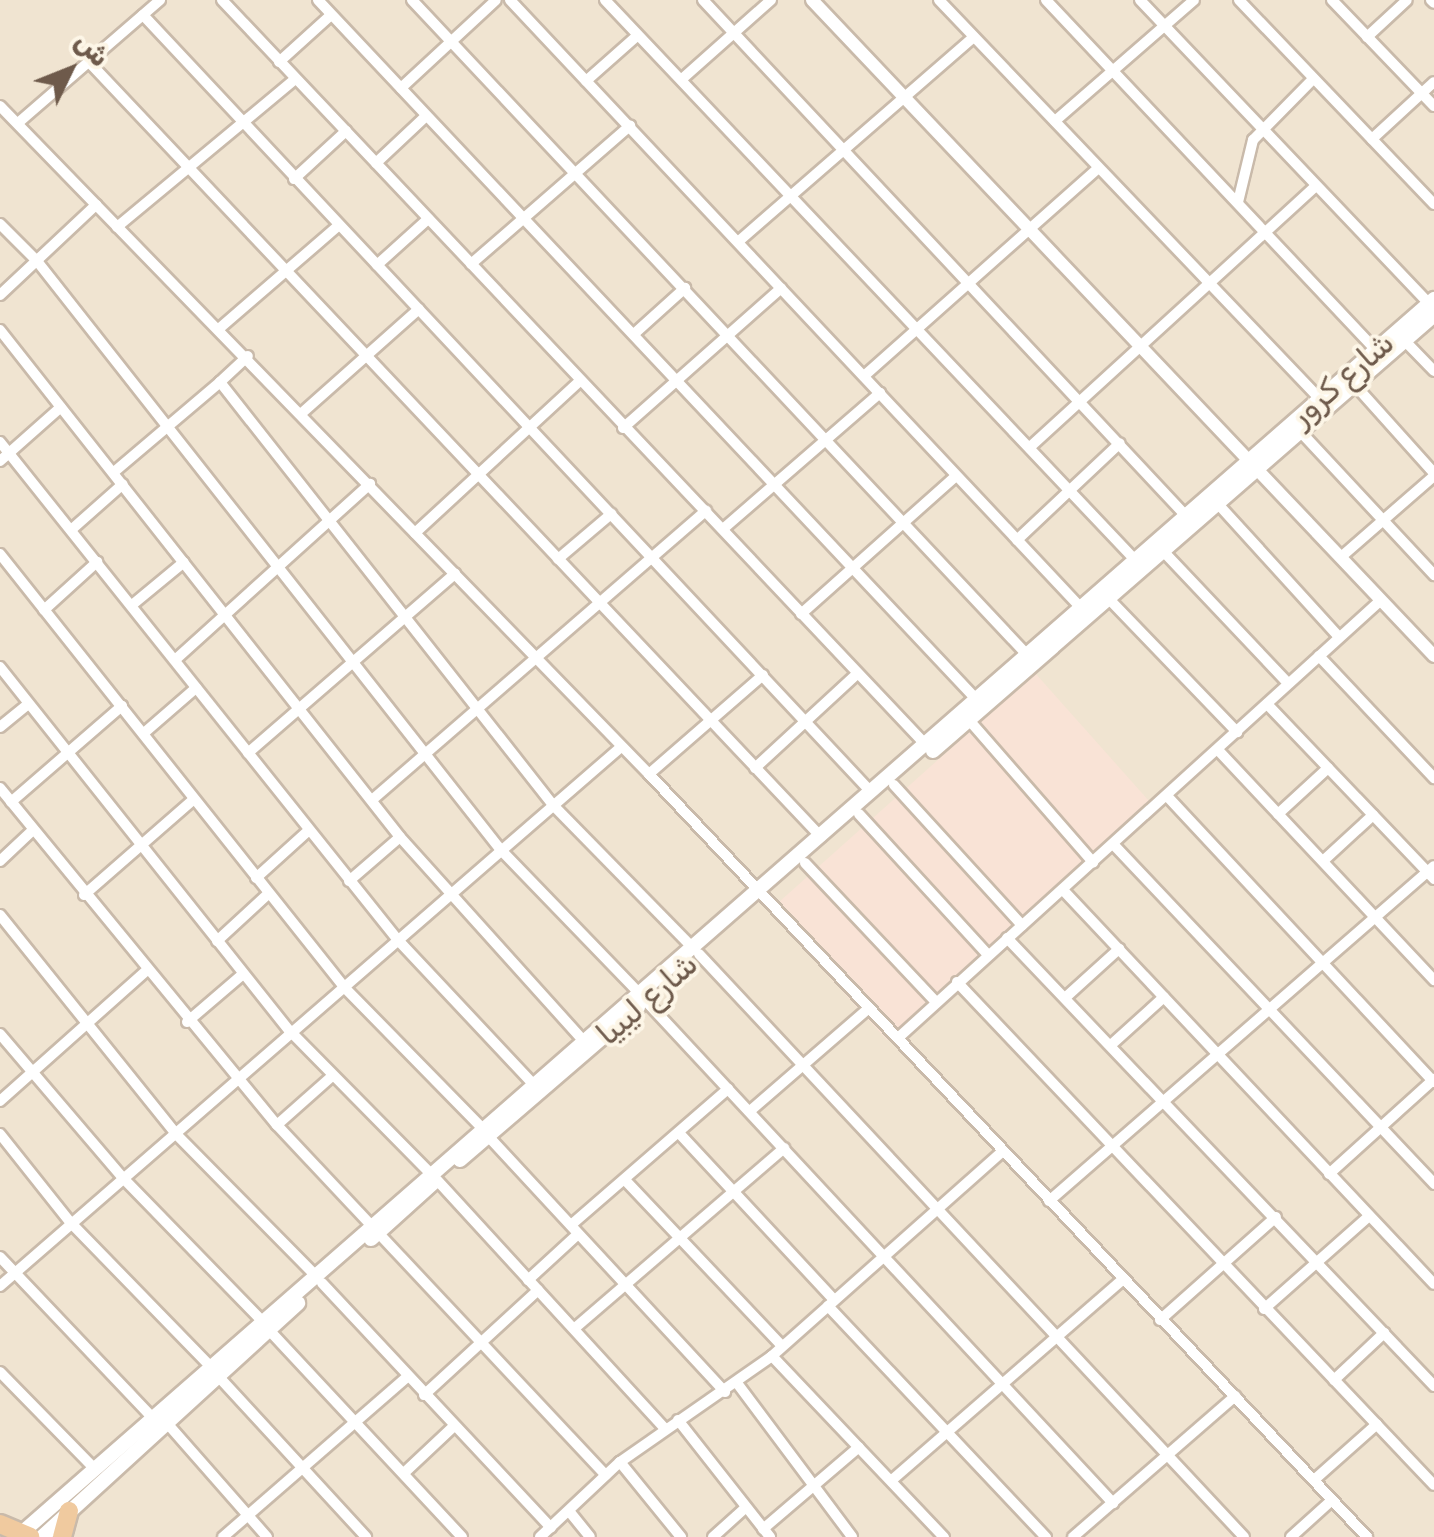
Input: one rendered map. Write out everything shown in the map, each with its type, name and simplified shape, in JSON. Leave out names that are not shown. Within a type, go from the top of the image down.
[{"type":"highway","points":[[62,1537],[69,1511]]},
{"type":"highway","points":[[0,1524],[20,1536]]},
{"type":"highway","points":[[0,1533],[20,1536]]},
{"type":"main road","name":"شارع كرور","points":[[1255,465],[1404,340],[1432,306]]},
{"type":"main road","name":"شارع كرور","points":[[1296,428],[1320,399],[1432,306]]},
{"type":"main road","name":"شارع ليبيا","points":[[20,1536],[215,1372],[977,700],[1109,599],[1218,504],[1255,465]]},
{"type":"main road","name":"شارع ليبيا","points":[[1069,627],[1082,609],[1186,516],[1255,465]]},
{"type":"main road","name":"شارع ليبيا","points":[[761,894],[805,863],[969,720],[1031,659]]},
{"type":"main road","name":"شارع ليبيا","points":[[542,1082],[584,1040],[642,997]]},
{"type":"main road","name":"شارع ليبيا","points":[[42,1537],[160,1420]]},
{"type":"street","points":[[18,123],[160,0]]},
{"type":"street","points":[[222,0],[926,745]]},
{"type":"street","points":[[318,0],[977,700]]},
{"type":"street","points":[[412,0],[828,438],[1031,659]]},
{"type":"street","points":[[400,88],[496,0]]},
{"type":"street","points":[[510,0],[1082,609]]},
{"type":"street","points":[[605,0],[1136,561]]},
{"type":"street","points":[[703,0],[1186,516]]},
{"type":"street","points":[[682,80],[771,0]]},
{"type":"street","points":[[812,0],[1434,656]]},
{"type":"street","points":[[940,0],[1320,399]]},
{"type":"street","points":[[1046,0],[1376,350]]},
{"type":"street","points":[[1140,0],[1432,306]]},
{"type":"street","points":[[1055,121],[1194,0]]},
{"type":"street","points":[[1239,0],[1434,204]]},
{"type":"street","points":[[1332,0],[1434,106]]},
{"type":"street","points":[[1366,37],[1406,0]]},
{"type":"street","points":[[143,15],[872,792]]},
{"type":"street","points":[[279,62],[331,15]]},
{"type":"street","points":[[586,81],[638,34]]},
{"type":"street","points":[[739,241],[974,37]]},
{"type":"street","points":[[90,62],[821,836]]},
{"type":"street","points":[[117,227],[295,79]]},
{"type":"street","points":[[1238,202],[1245,160],[1262,129],[1314,80]]},
{"type":"street","points":[[1372,139],[1434,82]]},
{"type":"street","points":[[0,106],[303,412],[1366,1537]]},
{"type":"street","points":[[376,163],[426,116]]},
{"type":"street","points":[[471,264],[630,126]]},
{"type":"street","points":[[294,179],[346,131]]},
{"type":"street","points":[[864,376],[1098,168]]},
{"type":"street","points":[[1030,447],[1136,346],[1316,186]]},
{"type":"street","points":[[0,295],[96,205]]},
{"type":"street","points":[[377,265],[428,219]]},
{"type":"street","points":[[0,224],[37,261],[500,849],[750,1111],[1112,1503]]},
{"type":"street","points":[[220,327],[339,225]]},
{"type":"street","points":[[634,334],[686,288]]},
{"type":"street","points":[[624,428],[781,288]]},
{"type":"street","points":[[303,412],[419,309]]},
{"type":"street","points":[[0,330],[400,837],[584,1040]]},
{"type":"street","points":[[1404,340],[1434,372]]},
{"type":"street","points":[[114,472],[248,356]]},
{"type":"street","points":[[415,532],[580,381]]},
{"type":"street","points":[[220,382],[553,805],[803,1064],[1244,1537]]},
{"type":"street","points":[[1341,557],[1434,474],[1354,384]]},
{"type":"street","points":[[723,529],[880,393]]},
{"type":"street","points":[[5,457],[61,407]]},
{"type":"street","points":[[1296,428],[1434,575]]},
{"type":"street","points":[[0,442],[5,457],[132,605],[397,939],[542,1082]]},
{"type":"street","points":[[1017,540],[1120,443]]},
{"type":"street","points":[[801,614],[955,477]]},
{"type":"street","points":[[71,530],[124,484]]},
{"type":"street","points":[[175,660],[370,484]]},
{"type":"street","points":[[1218,504],[1339,637]]},
{"type":"street","points":[[372,800],[479,712],[706,511]]},
{"type":"street","points":[[558,559],[611,514]]},
{"type":"street","points":[[1163,551],[1288,683]]},
{"type":"street","points":[[0,554],[5,570],[44,610],[344,986],[725,1392]]},
{"type":"street","points":[[44,610],[97,562]]},
{"type":"street","points":[[132,605],[184,562]]},
{"type":"street","points":[[248,753],[454,574]]},
{"type":"street","points":[[1109,599],[1237,732]]},
{"type":"street","points":[[898,1038],[1381,600]]},
{"type":"street","points":[[1319,656],[1434,778]]},
{"type":"street","points":[[0,667],[289,1030],[331,1077],[434,1176],[664,1428]]},
{"type":"street","points":[[755,768],[857,674]]},
{"type":"street","points":[[648,774],[763,675]]},
{"type":"street","points":[[144,734],[196,688]]},
{"type":"street","points":[[0,727],[27,704]]},
{"type":"street","points":[[1049,1200],[1432,872],[1267,704]]},
{"type":"street","points":[[11,802],[122,706]]},
{"type":"street","points":[[969,720],[1093,862]]},
{"type":"street","points":[[0,1286],[289,1030],[621,747]]},
{"type":"street","points":[[1218,750],[1434,980]]},
{"type":"street","points":[[1278,814],[1328,768]]},
{"type":"street","points":[[894,785],[1022,925]]},
{"type":"street","points":[[0,788],[187,1022],[277,1125],[606,1475]]},
{"type":"street","points":[[1167,796],[1434,1081],[1328,1174]]},
{"type":"street","points":[[84,894],[194,800]]},
{"type":"street","points":[[859,814],[988,955]]},
{"type":"street","points":[[1322,861],[1373,815]]},
{"type":"street","points":[[0,861],[34,830]]},
{"type":"street","points":[[256,878],[308,831]]},
{"type":"street","points":[[349,881],[400,837]]},
{"type":"street","points":[[1113,844],[1434,1184]]},
{"type":"street","points":[[805,863],[936,1002]]},
{"type":"street","points":[[1063,890],[1434,1284]]},
{"type":"street","points":[[217,940],[268,894]]},
{"type":"street","points":[[0,915],[4,930],[89,1022],[174,1133],[319,1279],[551,1528]]},
{"type":"street","points":[[1007,938],[1432,1381]]},
{"type":"street","points":[[1066,997],[1119,949]]},
{"type":"street","points":[[0,1101],[146,972]]},
{"type":"street","points":[[187,1022],[243,974]]},
{"type":"street","points":[[956,982],[1433,1483]]},
{"type":"street","points":[[1112,1044],[1164,997]]},
{"type":"street","points":[[750,1111],[869,1008]]},
{"type":"street","points":[[0,1034],[123,1178],[462,1537]]},
{"type":"street","points":[[277,1125],[331,1077]]},
{"type":"street","points":[[528,1280],[625,1180],[728,1089]]},
{"type":"street","points":[[679,1133],[945,1432],[1046,1537]]},
{"type":"street","points":[[0,1134],[70,1222],[366,1537]]},
{"type":"street","points":[[576,1328],[784,1148]]},
{"type":"street","points":[[540,1537],[620,1462],[664,1428],[738,1384],[772,1356],[1003,1151]]},
{"type":"street","points":[[625,1180],[782,1346]]},
{"type":"street","points":[[1264,1309],[1369,1216]]},
{"type":"street","points":[[1160,1320],[1276,1217]]},
{"type":"street","points":[[0,1257],[160,1420],[267,1537]]},
{"type":"street","points":[[892,1480],[1122,1280]]},
{"type":"street","points":[[424,1394],[538,1290]]},
{"type":"street","points":[[1334,1380],[1384,1333]]},
{"type":"street","points":[[772,1356],[944,1537]]},
{"type":"street","points":[[0,1372],[96,1470]]},
{"type":"street","points":[[224,1537],[306,1470],[407,1377]]},
{"type":"street","points":[[738,1384],[852,1537]]},
{"type":"street","points":[[1072,1537],[1235,1396]]},
{"type":"street","points":[[678,1420],[766,1533],[860,1447]]},
{"type":"street","points":[[1314,1480],[1377,1424]]},
{"type":"street","points":[[404,1473],[454,1426]]},
{"type":"street","points":[[620,1462],[680,1537]]},
{"type":"street","points":[[1291,1537],[1332,1500]]},
{"type":"street","points":[[714,1537],[744,1509]]},
{"type":"street","points":[[569,1511],[590,1537]]},
{"type":"shaded area","points":[[0,0],[1434,0],[1434,1537],[0,1537]]},
{"type":"shaded area","points":[[1035,673],[1149,801],[887,1040],[769,911]]}]
